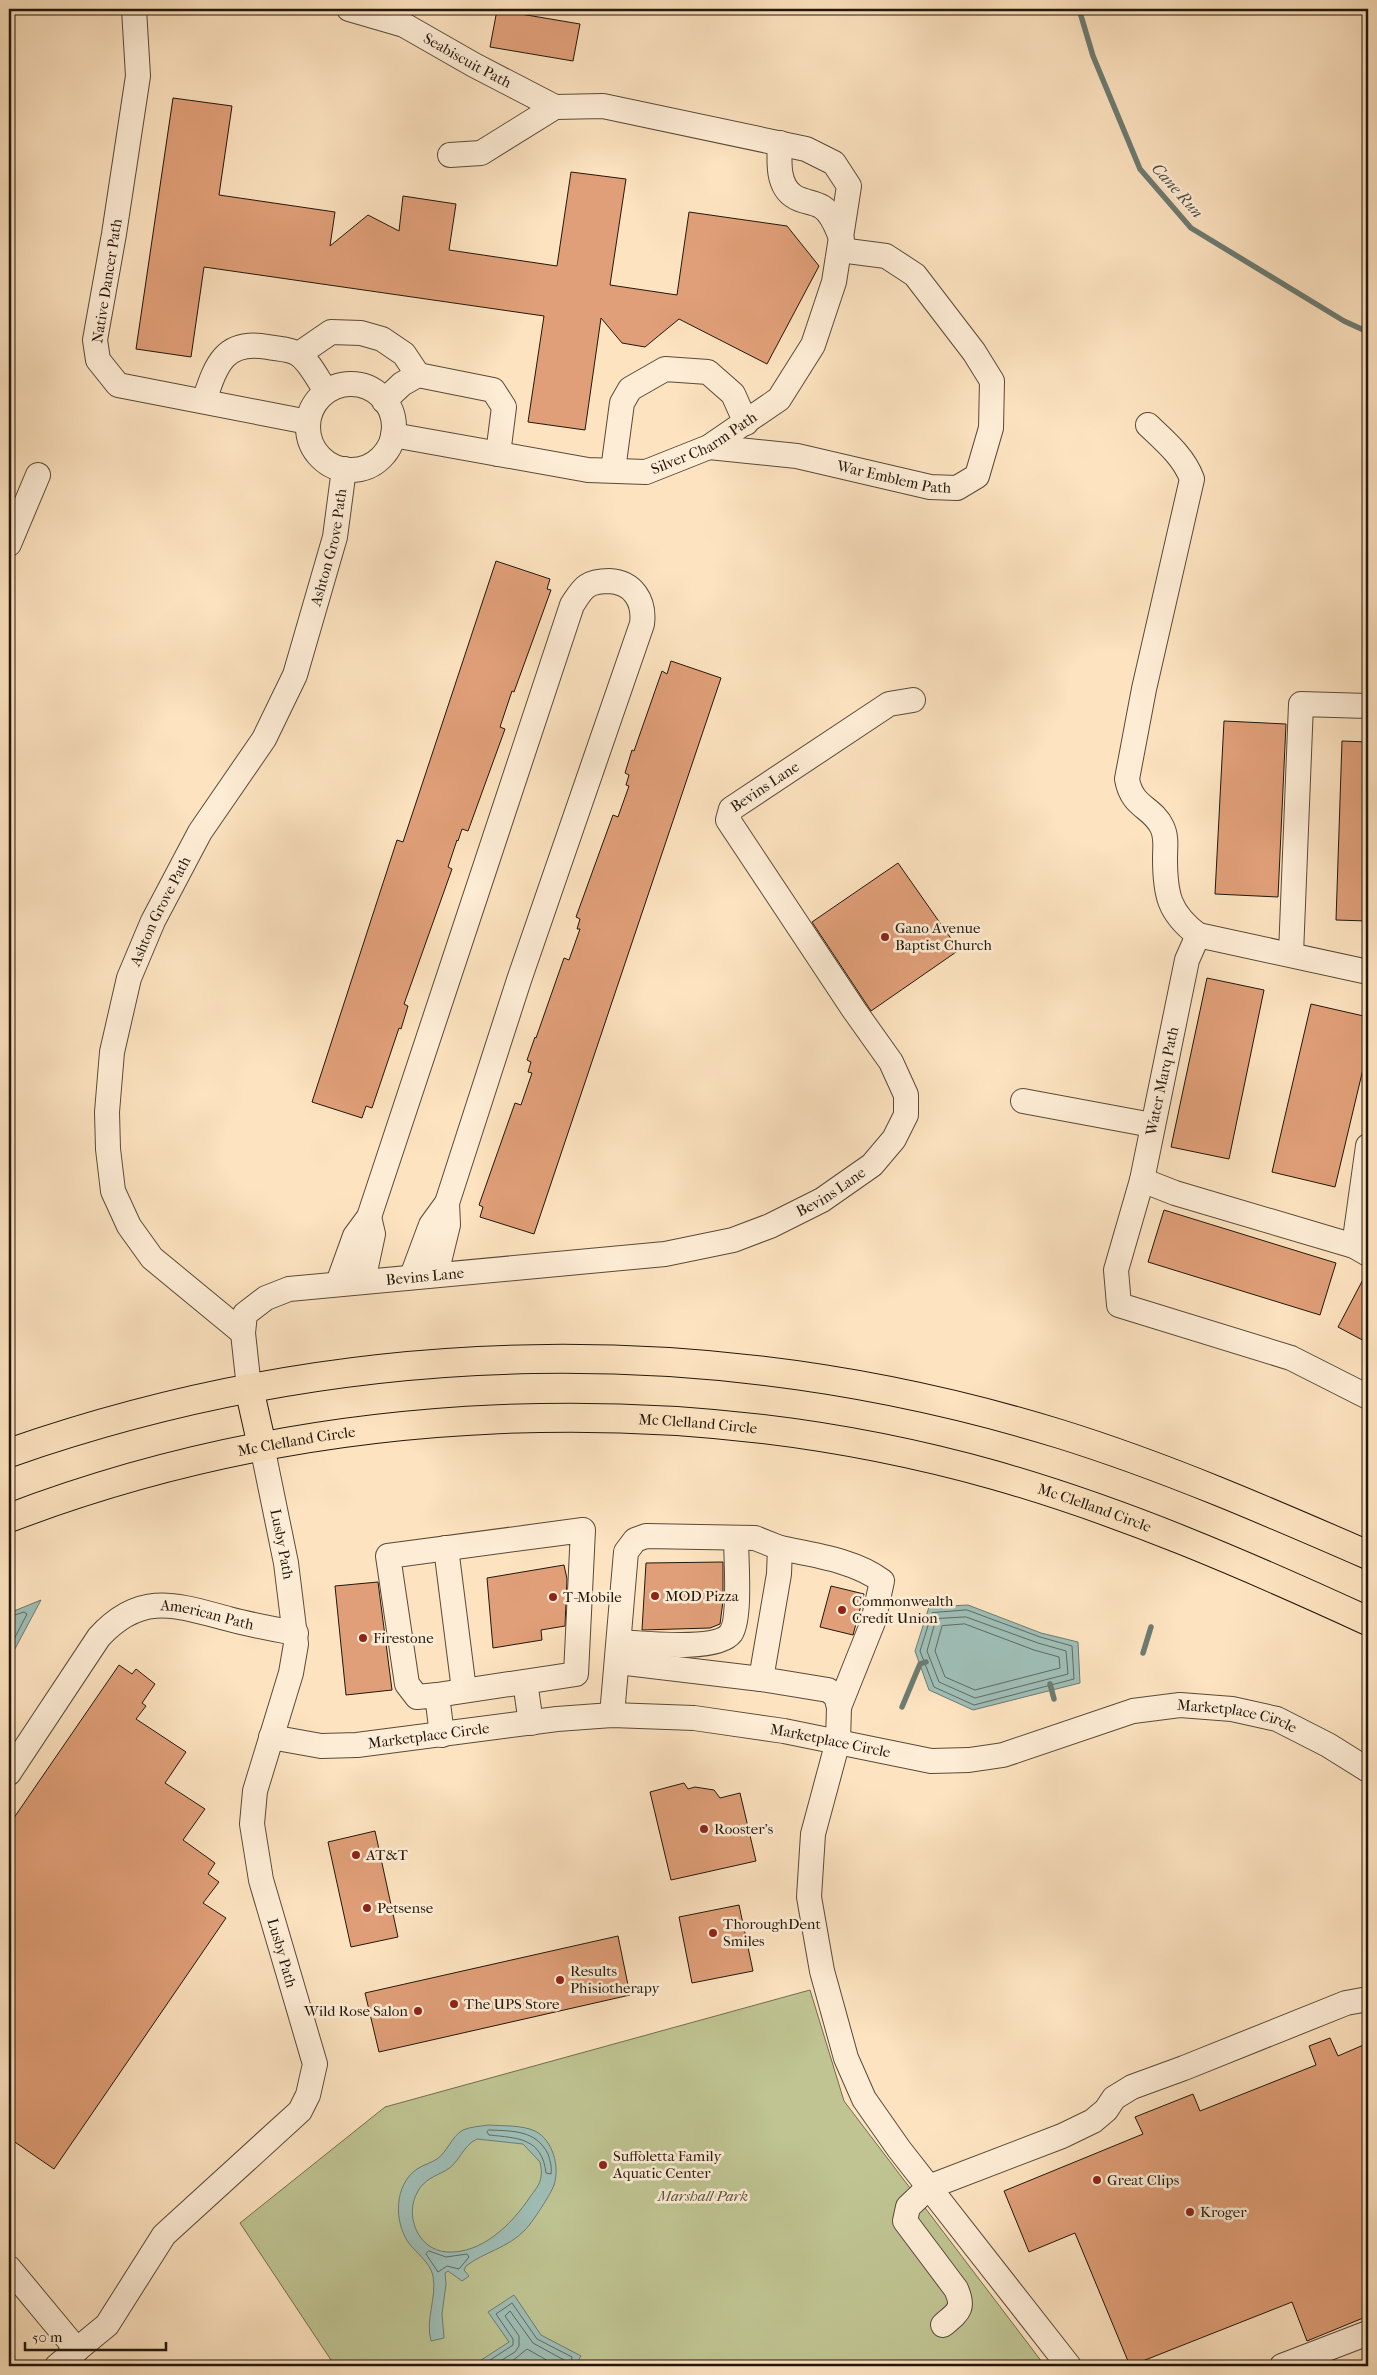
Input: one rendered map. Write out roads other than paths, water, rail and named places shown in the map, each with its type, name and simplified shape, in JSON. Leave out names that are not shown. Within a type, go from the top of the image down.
[{"type":"highway","points":[[9,1453],[133,1415],[249,1388],[395,1366],[536,1358],[637,1360],[715,1365],[832,1379],[906,1394],[1061,1435],[1153,1465],[1368,1555]]},
{"type":"highway","points":[[249,1388],[262,1446]]},
{"type":"highway","name":"Mc Clelland Circle","points":[[9,1518],[38,1507],[155,1472],[262,1446],[377,1428],[494,1419],[568,1417],[708,1425],[838,1442],[928,1458],[994,1475],[1084,1503],[1212,1551],[1368,1621]]},
{"type":"street","name":"Native Dancer Path","points":[[134,9],[138,76],[114,234],[95,340],[98,360],[118,385],[308,422]]},
{"type":"street","name":"Seabiscuit Path","points":[[349,9],[404,25],[474,65],[555,107]]},
{"type":"street","name":"Silver Charm Path","points":[[393,434],[588,470],[646,472],[709,446],[746,423],[779,399],[813,345],[834,282],[849,186],[834,163],[806,148],[603,106],[555,107]]},
{"type":"street","points":[[450,155],[481,153],[555,107]]},
{"type":"street","points":[[780,143],[779,166],[784,184],[794,197],[823,207],[834,220],[841,245]]},
{"type":"street","name":"War Emblem Path","points":[[709,446],[797,456],[930,487],[957,488],[977,476],[991,428],[992,381],[974,352],[915,275],[886,256],[841,245]]},
{"type":"street","points":[[299,354],[331,332],[361,333],[382,339],[404,354],[418,375]]},
{"type":"street","points":[[204,401],[214,369],[230,350],[251,344],[292,351],[299,354],[326,391]]},
{"type":"street","points":[[613,470],[622,403],[630,390],[665,369],[708,372],[733,394],[746,423]]},
{"type":"street","points":[[384,401],[402,384],[418,375],[493,390],[504,407],[498,454]]},
{"type":"street","points":[[308,422],[314,405],[326,391],[340,385],[354,384],[368,387],[389,406],[393,420],[393,434]]},
{"type":"street","name":"Ashton Grove Path","points":[[308,422],[308,436],[313,448],[326,462],[344,469],[357,469],[370,465],[380,458],[389,447],[393,434]]},
{"type":"street","points":[[1148,425],[1177,453],[1189,469],[1192,479],[1144,689],[1126,779],[1129,792],[1162,827],[1165,839],[1165,873],[1170,903],[1175,914],[1198,936],[1292,954],[1368,972]]},
{"type":"street","name":"Ashton Grove Path","points":[[243,1333],[152,1258],[129,1226],[113,1191],[108,1149],[107,1112],[112,1052],[129,978],[153,921],[200,832],[264,739],[295,675],[335,537],[344,469]]},
{"type":"street","points":[[9,544],[38,475]]},
{"type":"street","points":[[338,1283],[355,1236],[370,1218],[572,605],[586,587],[599,581],[618,582],[628,587],[641,602],[644,613],[642,624],[519,980],[447,1203],[431,1225],[412,1276]]},
{"type":"street","name":"Bevins Lane","points":[[249,1388],[243,1333],[245,1314],[266,1298],[288,1289],[665,1254],[733,1240],[770,1226],[822,1200],[872,1165],[894,1139],[906,1115],[906,1094],[891,1062],[854,1010],[728,820],[731,809],[889,704],[913,700]]},
{"type":"street","points":[[1292,954],[1301,704],[1368,706]]},
{"type":"street","name":"Water Marq Path","points":[[1198,936],[1187,960],[1142,1180],[1116,1270],[1118,1305],[1291,1358],[1368,1398]]},
{"type":"street","points":[[1023,1101],[1152,1126]]},
{"type":"street","points":[[1142,1180],[1175,1193],[1361,1250],[1368,1146]]},
{"type":"street","points":[[436,1274],[448,1225],[447,1203]]},
{"type":"street","points":[[363,1281],[373,1234],[370,1218]]},
{"type":"street","name":"Lusby Path","points":[[57,2366],[106,2325],[164,2235],[300,2112],[308,2095],[315,2064],[261,1880],[252,1824],[255,1791],[291,1673],[295,1656],[296,1633],[286,1563],[262,1446]]},
{"type":"street","points":[[583,1530],[576,1674],[417,1697],[407,1684],[388,1556],[446,1548],[583,1530]]},
{"type":"street","points":[[612,1715],[626,1552],[635,1540],[646,1536],[756,1538],[780,1548],[823,1557],[870,1572],[882,1581],[870,1631],[839,1707]]},
{"type":"street","points":[[618,1652],[719,1642],[730,1633],[735,1623],[737,1606],[736,1538]]},
{"type":"street","points":[[446,1548],[464,1690]]},
{"type":"street","points":[[761,1679],[779,1574],[780,1548]]},
{"type":"street","name":"American Path","points":[[9,1773],[99,1637],[120,1616],[141,1608],[169,1605],[296,1633]]},
{"type":"street","points":[[618,1652],[828,1690],[836,1696],[839,1707],[838,1741],[813,1834],[809,1897],[815,1941],[846,2058],[864,2099],[929,2187],[1069,2366]]},
{"type":"street","points":[[525,1682],[531,1722]]},
{"type":"street","points":[[437,1695],[442,1734]]},
{"type":"street","name":"Marketplace Circle","points":[[271,1737],[321,1746],[357,1744],[531,1722],[612,1715],[694,1718],[784,1730],[931,1760],[969,1760],[1003,1755],[1134,1711],[1180,1705],[1232,1709],[1277,1719],[1328,1744],[1368,1770]]},
{"type":"street","points":[[943,2324],[959,2312],[961,2301],[956,2289],[905,2220],[908,2207],[929,2187],[1062,2136],[1093,2121],[1106,2110],[1114,2098],[1132,2087],[1346,2003],[1368,1999]]},
{"type":"street","points":[[9,2268],[77,2350]]},
{"type":"street","points":[[1282,2366],[1368,2333]]},
{"type":"water","points":[[41,1600],[9,1660],[9,1613]]},
{"type":"water","points":[[968,1605],[1041,1633],[1078,1642],[1080,1683],[973,1710],[929,1690],[915,1651],[929,1607]]},
{"type":"water","points":[[489,2125],[524,2128],[541,2135],[551,2147],[554,2155],[556,2178],[541,2208],[525,2230],[518,2236],[504,2246],[466,2266],[464,2270],[469,2276],[462,2281],[448,2271],[445,2273],[446,2284],[442,2314],[444,2338],[431,2341],[429,2325],[434,2292],[433,2276],[429,2266],[408,2242],[403,2233],[399,2214],[400,2194],[409,2176],[417,2169],[441,2156],[459,2133],[469,2128]],"holes":[[[477,2139],[523,2144],[540,2162],[540,2180],[537,2188],[523,2207],[505,2227],[484,2243],[460,2251],[447,2252],[437,2250],[421,2238],[413,2220],[412,2210],[414,2200],[423,2184],[450,2168],[468,2146]]]},
{"type":"water","points":[[514,2295],[541,2335],[581,2356],[575,2366],[472,2366],[509,2342],[488,2312]]},
{"type":"waterway","name":"Cane Run","points":[[1079,9],[1093,56],[1140,169],[1191,228],[1344,321],[1368,332]]},
{"type":"waterway","points":[[1143,1653],[1151,1627]]},
{"type":"waterway","points":[[902,1707],[920,1664],[926,1662]]},
{"type":"waterway","points":[[1050,1684],[1054,1699]]},
{"type":"place","name":"Gano Avenue Baptist Church","points":[[885,937]]},
{"type":"place","name":"MOD Pizza","points":[[655,1596]]},
{"type":"place","name":"T-Mobile","points":[[553,1597]]},
{"type":"place","name":"Commonwealth Credit Union","points":[[842,1610]]},
{"type":"place","name":"Firestone","points":[[363,1638]]},
{"type":"place","name":"Rooster’s","points":[[704,1829]]},
{"type":"place","name":"AT&T","points":[[356,1855]]},
{"type":"place","name":"Petsense","points":[[367,1908]]},
{"type":"place","name":"ThoroughDent Smiles","points":[[713,1933]]},
{"type":"place","name":"Results Phisiotherapy","points":[[560,1980]]},
{"type":"place","name":"The UPS Store","points":[[454,2004]]},
{"type":"place","name":"Wild Rose Salon","points":[[418,2011]]},
{"type":"place","name":"Suffoletta Family Aquatic Center","points":[[603,2165]]},
{"type":"place","name":"Great Clips","points":[[1097,2180]]},
{"type":"place","name":"Kroger","points":[[1190,2212]]},
{"type":"park label","name":"Marshall Park","points":[[703,2196]]}]
